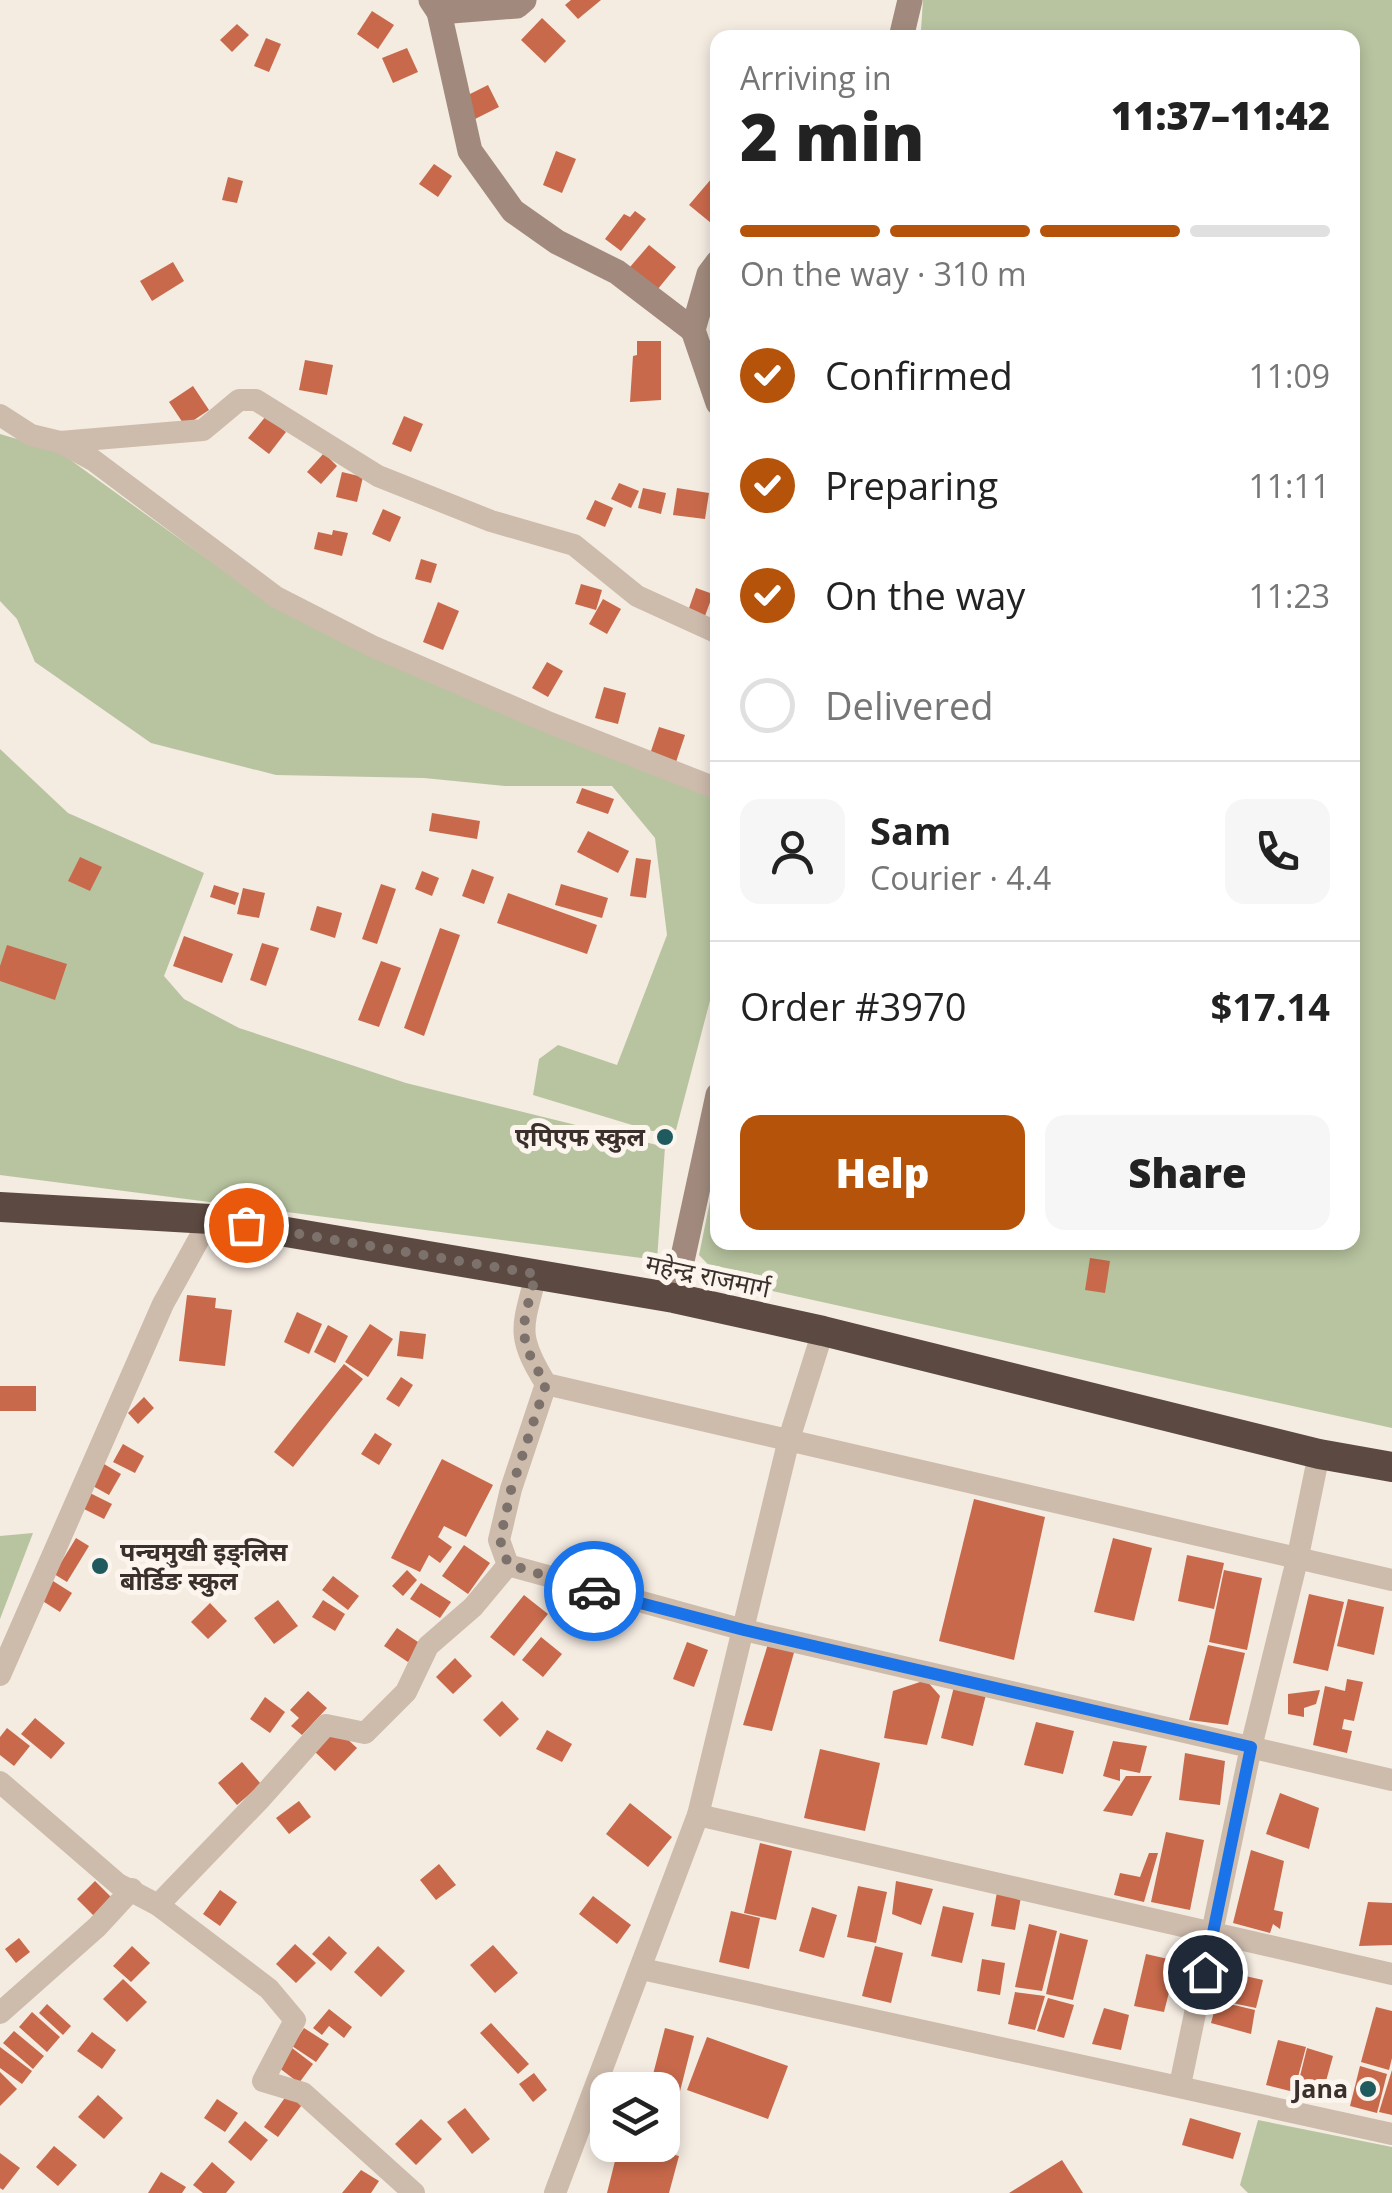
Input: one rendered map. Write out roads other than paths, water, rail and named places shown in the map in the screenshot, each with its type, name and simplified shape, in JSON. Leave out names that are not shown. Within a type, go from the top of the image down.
[{"type":"highway","name":"महेन्द्र राजमार्ग","points":[[0,1207],[210,1219],[674,1298],[1319,1454],[1392,1468]]},
{"type":"street","points":[[524,0],[517,6],[435,6],[470,151],[513,211],[557,242],[617,272],[693,330],[710,380]]},
{"type":"street","points":[[903,30],[910,0]]},
{"type":"street","points":[[693,330],[710,273]]},
{"type":"street","points":[[60,442],[203,430],[239,400],[256,400],[378,476],[491,521],[574,545],[638,596],[710,629]]},
{"type":"street","points":[[0,414],[31,434],[60,442],[94,460],[276,597],[372,646],[550,723],[710,786]]},
{"type":"street","points":[[674,1298],[710,1132]]},
{"type":"street","points":[[0,1675],[162,1304],[210,1219]]},
{"type":"street","points":[[536,1274],[522,1328],[526,1352],[546,1384],[1392,1580]]},
{"type":"street","points":[[555,2193],[698,1815],[789,1438],[822,1332]]},
{"type":"street","points":[[508,1564],[500,1540],[511,1490],[546,1384]]},
{"type":"street","points":[[1180,2085],[1251,1747],[1319,1454]]},
{"type":"street","points":[[508,1564],[744,1630],[1392,1780]]},
{"type":"street","points":[[158,1905],[326,1725],[365,1733],[406,1692],[428,1646],[474,1607],[508,1564]]},
{"type":"street","points":[[0,1782],[118,1884],[158,1905],[269,1989],[295,2020],[262,2081],[303,2094],[414,2193]]},
{"type":"street","points":[[698,1815],[1392,1974]]},
{"type":"street","points":[[0,2014],[98,1927],[132,1890]]},
{"type":"street","points":[[642,1969],[1392,2134]]},
{"type":"place","name":"एपिएफ स्कुल","points":[[665,1137]]},
{"type":"place","name":"पन्चमुखी इङ्लिस बोर्डिङ स्कुल","points":[[100,1566]]},
{"type":"place","name":"Jana","points":[[1368,2089]]}]
